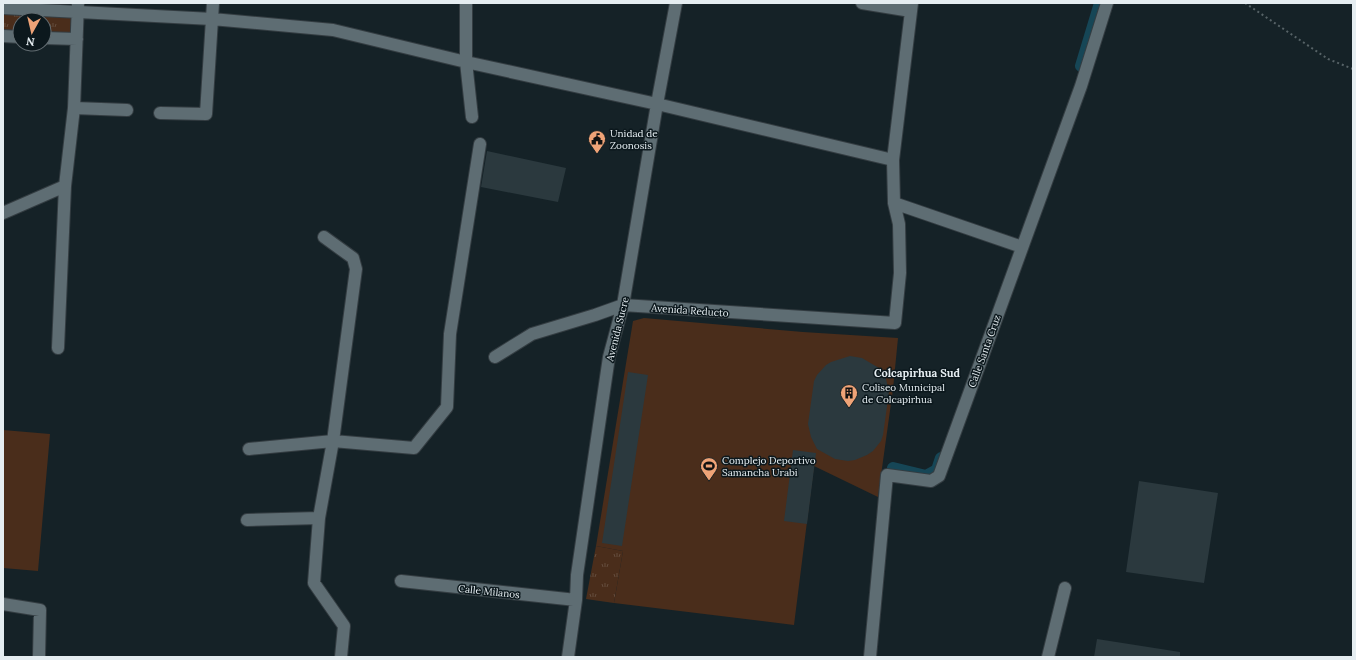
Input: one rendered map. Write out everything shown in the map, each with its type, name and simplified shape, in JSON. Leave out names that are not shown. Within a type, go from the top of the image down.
[{"type":"street","points":[[160,112],[206,114],[213,3]]},
{"type":"street","points":[[466,3],[466,62],[472,118]]},
{"type":"street","name":"Avenida Sucre","points":[[568,657],[576,600],[576,575],[609,357],[623,305],[657,104],[676,3]]},
{"type":"street","points":[[862,3],[911,7],[893,160],[894,203],[1022,247]]},
{"type":"street","name":"Calle Santa Cruz","points":[[870,657],[887,475],[931,481],[939,476],[1081,86],[1107,3]]},
{"type":"street","points":[[3,8],[78,8],[333,30],[893,160]]},
{"type":"street","points":[[58,348],[65,186],[74,108],[78,8]]},
{"type":"street","points":[[52,38],[77,39]]},
{"type":"street","points":[[74,108],[127,110]]},
{"type":"street","points":[[249,449],[333,441],[414,448],[447,407],[450,334],[480,144]]},
{"type":"street","points":[[3,213],[65,186]]},
{"type":"street","name":"Avenida Reducto","points":[[496,357],[532,334],[595,316],[623,305],[895,323],[900,273],[899,224],[894,203]]},
{"type":"street","points":[[324,237],[353,258],[356,270],[333,441],[318,518],[314,583],[344,626],[341,657]]},
{"type":"street","points":[[247,520],[318,518]]},
{"type":"street","name":"Calle Milanos","points":[[401,581],[576,600]]},
{"type":"street","points":[[1048,657],[1065,588]]},
{"type":"street","points":[[3,604],[40,610],[39,657]]},
{"type":"path","points":[[1245,3],[1328,59],[1353,69]]},
{"type":"green space","points":[[3,14],[12,14],[12,35],[3,34]]},
{"type":"green space","points":[[52,16],[75,17],[74,37],[52,36]]},
{"type":"green space","name":"Complejo Deportivo Samancha Urabi","points":[[644,318],[803,332],[898,338],[893,389],[878,497],[814,466],[794,625],[614,603],[623,551],[596,546],[633,321]]},
{"type":"green space","points":[[3,430],[50,434],[38,571],[3,568]]},
{"type":"green space","points":[[596,546],[623,551],[614,603],[586,599]]},
{"type":"building","points":[[487,151],[566,168],[558,202],[481,187]]},
{"type":"building","name":"Coliseo Municipal de Colcapirhua","points":[[850,356],[862,358],[879,368],[886,379],[889,392],[881,441],[873,451],[867,455],[848,461],[835,459],[817,449],[811,437],[808,424],[814,381],[817,375],[826,365],[831,362]]},
{"type":"building","points":[[628,372],[648,375],[622,546],[602,543]]},
{"type":"building","points":[[793,450],[816,453],[807,524],[784,521]]},
{"type":"building","points":[[1139,481],[1218,493],[1204,583],[1126,572]]},
{"type":"building","points":[[1097,639],[1180,652],[1180,657],[1094,657]]},
{"type":"waterway","points":[[1081,66],[1100,3]]},
{"type":"waterway","points":[[893,468],[926,476],[937,470],[941,458]]},
{"type":"place","name":"Unidad de Zoonosis","points":[[597,154]]},
{"type":"place","name":"Coliseo Municipal de Colcapirhua","points":[[849,408]]},
{"type":"place","name":"Complejo Deportivo Samancha Urabi","points":[[709,481]]},
{"type":"district","name":"Colcapirhua Sud","points":[[917,373]]}]
